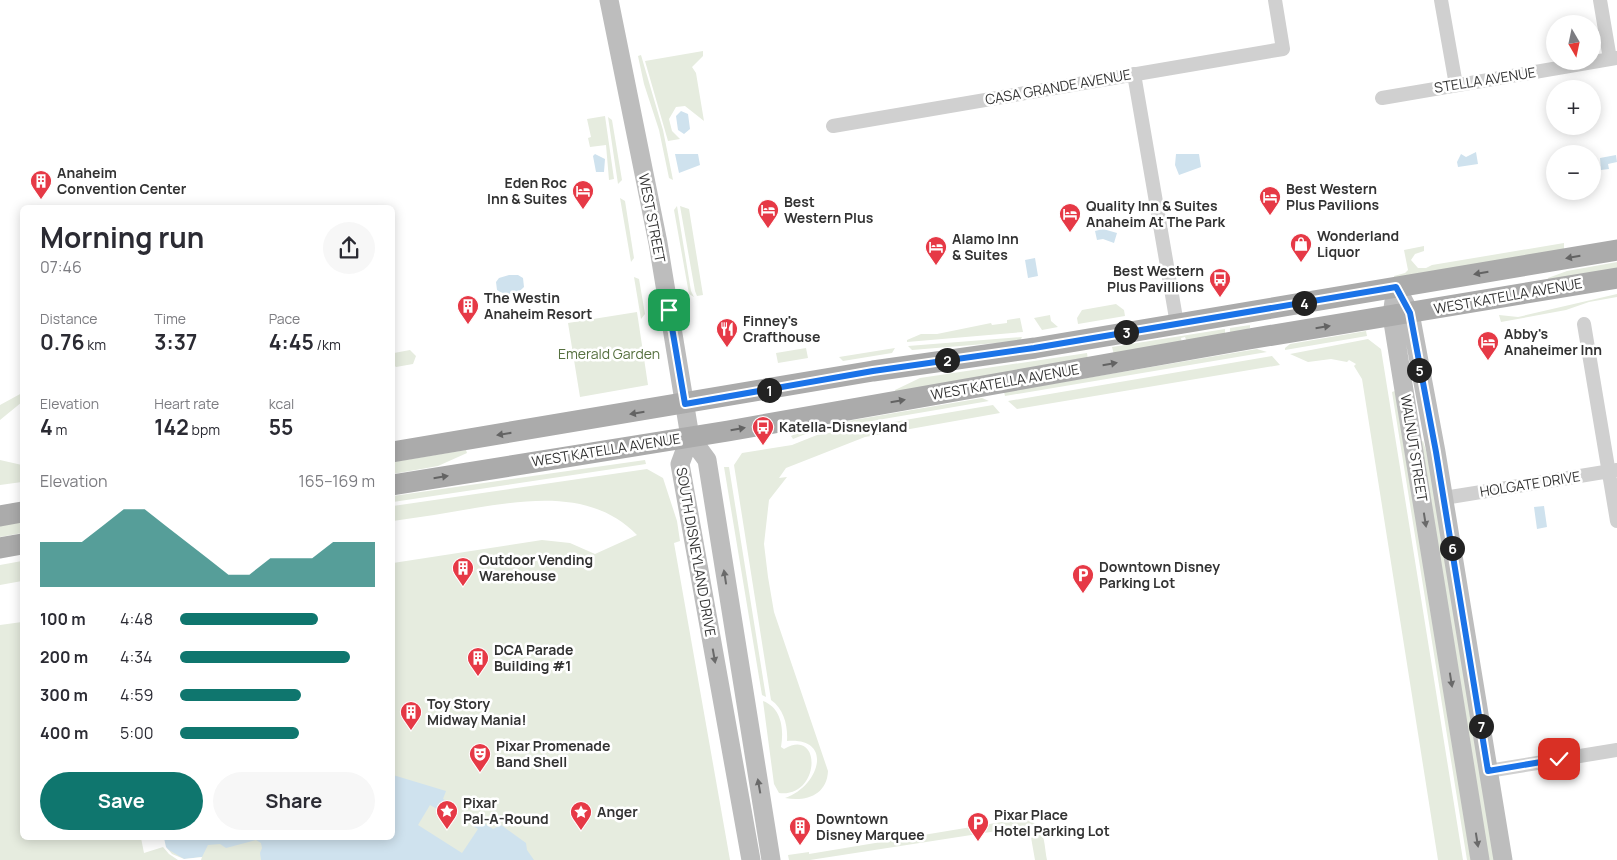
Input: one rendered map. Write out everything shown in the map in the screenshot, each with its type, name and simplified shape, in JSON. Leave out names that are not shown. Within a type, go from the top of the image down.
[{"type":"main road","name":"WEST STREET","points":[[609,0],[656,234],[690,437]]},
{"type":"main road","name":"WEST KATELLA AVENUE","points":[[395,452],[873,371],[1034,348],[1617,250]]},
{"type":"main road","name":"WEST KATELLA AVENUE","points":[[395,485],[690,437],[1249,339],[1617,278]]},
{"type":"main road","name":"WALNUT STREET","points":[[1396,287],[1480,860]]},
{"type":"main road","name":"WALNUT STREET","points":[[1401,314],[1444,498],[1503,860]]},
{"type":"main road","name":"SOUTH DISNEYLAND DRIVE","points":[[690,437],[707,460],[772,860]]},
{"type":"main road","name":"SOUTH DISNEYLAND DRIVE","points":[[690,437],[680,464],[751,860]]},
{"type":"main road","points":[[0,516],[20,512]]},
{"type":"main road","points":[[0,548],[20,544]]},
{"type":"main road","points":[[747,839],[768,834]]},
{"type":"street","name":"CASA GRANDE AVENUE","points":[[833,126],[1283,49],[1275,0]]},
{"type":"street","points":[[1441,0],[1456,85]]},
{"type":"street","points":[[1600,0],[1614,59]]},
{"type":"street","name":"STELLA AVENUE","points":[[1382,98],[1614,59]]},
{"type":"street","points":[[1134,74],[1178,324]]},
{"type":"street","points":[[1584,324],[1613,470],[1617,521]]},
{"type":"street","name":"HOLGATE DRIVE","points":[[1444,498],[1613,470]]},
{"type":"street","points":[[1488,771],[1617,750]]},
{"type":"green space","points":[[703,51],[703,56],[692,67],[696,73],[704,121],[685,106],[676,107],[669,119],[672,131],[680,139],[668,141],[645,61]]},
{"type":"green space","points":[[641,55],[663,130],[673,180],[669,178],[659,130],[644,84],[638,56]]},
{"type":"green space","points":[[605,116],[614,179],[609,180],[606,145],[590,147],[588,138],[591,137],[587,119]]},
{"type":"green space","points":[[608,117],[612,120],[622,180],[618,184]]},
{"type":"green space","points":[[620,198],[625,201],[634,258],[631,262]]},
{"type":"green space","points":[[677,206],[691,291],[694,297],[689,294],[674,210]]},
{"type":"green space","points":[[680,206],[689,209],[703,295],[697,296],[695,291]]},
{"type":"green space","points":[[1564,243],[1564,249],[1394,279],[1394,276],[1405,273],[1408,270],[1404,250],[1424,246],[1424,251],[1415,254],[1411,260],[1418,268],[1426,268],[1432,265]]},
{"type":"green space","points":[[1617,262],[1617,270],[1548,282],[1548,278],[1567,271]]},
{"type":"green space","points":[[634,277],[639,279],[645,314],[641,319]]},
{"type":"green space","points":[[1617,294],[1617,297],[1589,302],[1566,310],[1501,322],[1499,315],[1518,317]]},
{"type":"green space","points":[[1116,304],[1124,310],[1125,316],[1078,324],[1077,318],[1082,310]]},
{"type":"green space","name":"Emerald Garden","points":[[637,312],[648,385],[580,397],[568,323]]},
{"type":"green space","points":[[1050,315],[1051,321],[1058,327],[1042,330],[1034,318]]},
{"type":"green space","points":[[1020,318],[1023,332],[907,342],[907,340],[921,334],[937,334],[991,323],[992,325],[1007,323],[1007,320]]},
{"type":"green space","points":[[1250,325],[1250,328],[1234,334],[1187,342],[1185,337],[1181,338],[1182,343],[1114,355],[1112,347],[1225,329],[1225,334],[1230,333],[1230,328]]},
{"type":"green space","points":[[1366,331],[1367,336],[1285,350],[1290,344]]},
{"type":"green space","points":[[1022,337],[1020,341],[912,350],[908,346]]},
{"type":"green space","points":[[1368,339],[1381,349],[1463,860],[1438,860],[1362,379],[1354,366],[1356,364],[1349,360],[1347,362],[1331,359],[1308,362],[1290,354]]},
{"type":"green space","points":[[806,348],[808,358],[778,363],[776,353]]},
{"type":"green space","points":[[895,348],[892,353],[843,361],[839,357]]},
{"type":"green space","points":[[1257,349],[1267,352],[1005,396],[1004,392]]},
{"type":"green space","points":[[410,350],[416,356],[413,364],[396,367],[395,353]]},
{"type":"green space","points":[[1087,353],[1088,360],[895,392],[895,390],[920,378]]},
{"type":"green space","points":[[1272,356],[1280,365],[1017,409],[1008,401]]},
{"type":"green space","points":[[1398,390],[1471,860],[1467,860],[1392,392]]},
{"type":"green space","points":[[20,394],[20,404],[0,420],[0,405]]},
{"type":"green space","points":[[982,398],[989,401],[813,431],[793,439],[791,436],[807,428]]},
{"type":"green space","points":[[993,405],[1000,413],[865,437],[786,468],[779,478],[787,477],[769,500],[764,544],[768,577],[774,612],[828,771],[824,786],[814,795],[800,799],[785,798],[797,792],[807,783],[817,764],[816,754],[811,747],[802,742],[787,741],[784,718],[779,708],[771,700],[734,465],[742,453],[792,445],[817,435]]},
{"type":"green space","points":[[1423,441],[1429,460],[1495,860],[1488,860],[1420,442]]},
{"type":"green space","points":[[466,450],[467,453],[438,466],[395,474],[395,462]]},
{"type":"green space","points":[[0,460],[20,465],[20,482],[0,485]]},
{"type":"green space","points":[[645,460],[646,464],[395,502],[395,496]]},
{"type":"green space","points":[[724,467],[729,467],[766,697],[762,695]]},
{"type":"green space","points":[[647,469],[663,478],[677,521],[680,541],[674,543],[730,860],[0,860],[0,625],[20,622],[20,840],[395,840],[395,563],[542,540],[570,543],[595,554],[637,535],[620,521],[601,511],[581,504],[560,501],[518,502],[395,521],[395,506]]},
{"type":"green space","points":[[20,522],[20,533],[0,537],[0,525]]},
{"type":"green space","points":[[20,561],[20,581],[0,585],[0,565]]},
{"type":"green space","points":[[763,701],[769,704],[778,714],[782,727],[781,747],[784,749],[796,744],[805,747],[810,754],[809,775],[803,785],[793,792],[779,793],[774,784]]},
{"type":"green space","points":[[1019,819],[1028,820],[1039,827],[1044,838],[1047,860],[1035,860],[1029,826],[810,860],[789,860],[788,855],[809,852],[809,854]]},
{"type":"water","points":[[681,111],[688,114],[690,129],[684,134],[678,130],[676,116]]},
{"type":"water","points":[[1476,152],[1478,164],[1458,167],[1457,162],[1461,154],[1466,157]]},
{"type":"water","points":[[595,154],[605,159],[604,172],[596,172],[593,156]]},
{"type":"water","points":[[675,154],[698,154],[700,165],[679,173]]},
{"type":"water","points":[[1176,154],[1199,154],[1201,167],[1179,175],[1175,165]]},
{"type":"water","points":[[1616,155],[1617,162],[1608,164],[1609,169],[1601,170],[1601,158]]},
{"type":"water","points":[[1103,229],[1117,233],[1114,243],[1103,239],[1097,240],[1095,231]]},
{"type":"water","points":[[1035,258],[1038,276],[1028,278],[1025,260]]},
{"type":"water","points":[[518,275],[523,278],[524,287],[518,292],[511,294],[497,290],[496,282],[499,278]]},
{"type":"water","points":[[1544,506],[1547,527],[1537,529],[1534,507]]},
{"type":"water","points":[[395,776],[446,791],[443,799],[451,803],[446,814],[430,805],[418,825],[462,853],[478,829],[471,825],[472,822],[468,823],[462,820],[467,812],[493,829],[501,825],[526,843],[527,850],[534,860],[261,860],[261,843],[256,840],[395,840]]},
{"type":"water","points":[[152,840],[256,840],[226,848],[220,844],[208,845],[202,857],[184,859]]},
{"type":"pier","points":[[141,840],[164,840],[166,847],[172,854],[184,859],[202,857],[201,860],[178,860],[163,847],[144,853]]},
{"type":"place","name":"Anaheim Convention Center","points":[[41,200]]},
{"type":"place","name":"Eden Roc Inn & Suites","points":[[583,210]]},
{"type":"place","name":"Best Western Plus Pavilions","points":[[1270,216]]},
{"type":"place","name":"Best Western Plus","points":[[768,229]]},
{"type":"place","name":"Quality Inn & Suites Anaheim At The Park","points":[[1070,233]]},
{"type":"place","name":"Wonderland Liquor","points":[[1301,263]]},
{"type":"place","name":"Alamo Inn & Suites","points":[[936,266]]},
{"type":"place","name":"Best Western Plus Pavillions","points":[[1220,298]]},
{"type":"place","name":"The Westin Anaheim Resort","points":[[468,325]]},
{"type":"place","name":"Finney's Crafthouse","points":[[727,348]]},
{"type":"place","name":"Abby's Anaheimer Inn","points":[[1488,361]]},
{"type":"place","name":"Katella-Disneyland","points":[[763,446]]},
{"type":"place","name":"Outdoor Vending Warehouse","points":[[463,587]]},
{"type":"place","name":"Downtown Disney Parking Lot","points":[[1083,594]]},
{"type":"place","name":"DCA Parade Building #1","points":[[478,677]]},
{"type":"place","name":"Toy Story Midway Mania!","points":[[411,731]]},
{"type":"place","name":"Pixar Promenade Band Shell","points":[[480,773]]},
{"type":"place","name":"Pixar Pal-A-Round","points":[[447,830]]},
{"type":"place","name":"Anger","points":[[581,831]]},
{"type":"place","name":"Pixar Place Hotel Parking Lot","points":[[978,842]]},
{"type":"place","name":"Downtown Disney Marquee","points":[[800,846]]},
{"type":"route","points":[[669,310],[685,404],[873,371],[1034,348],[1396,287],[1410,313],[1427,415],[1436,452],[1488,771],[1559,759]]}]
